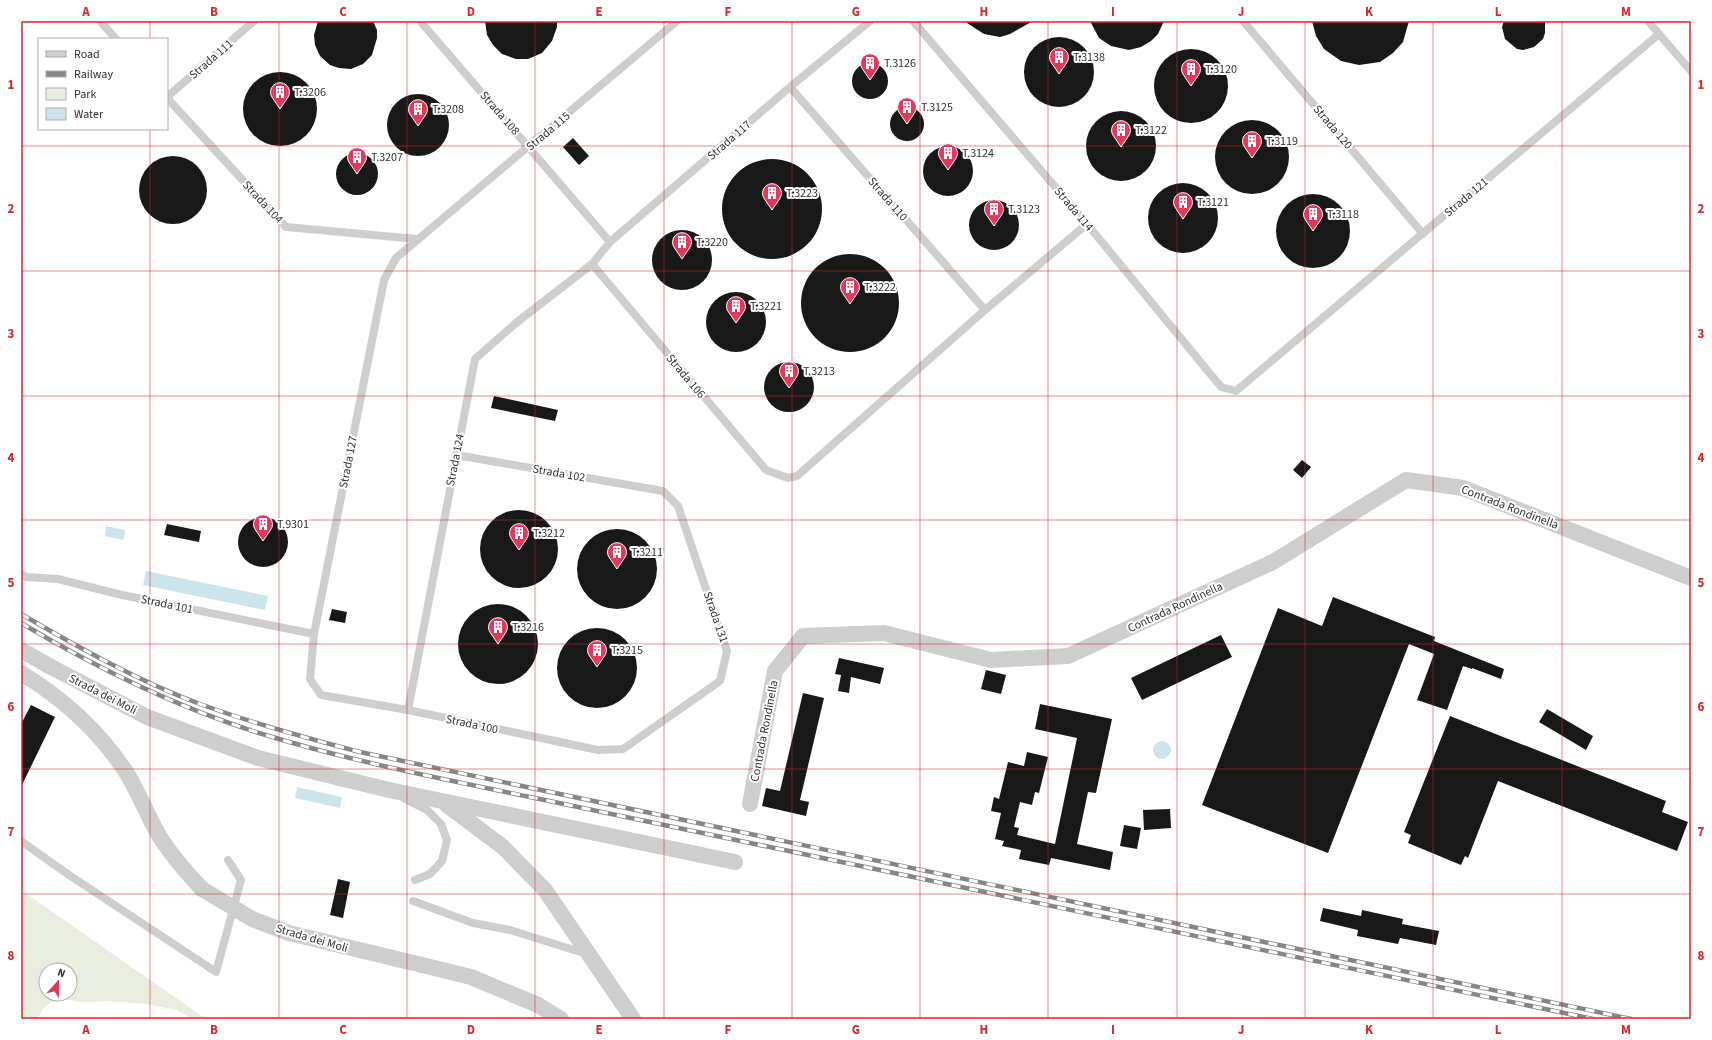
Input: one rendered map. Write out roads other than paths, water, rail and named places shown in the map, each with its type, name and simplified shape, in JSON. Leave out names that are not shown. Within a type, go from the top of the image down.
[{"type":"street","name":"Contrada Rondinella","points":[[750,804],[775,671],[803,636],[884,633],[991,660],[1068,656],[1273,562],[1406,480],[1463,488],[1691,578]]},
{"type":"street","name":"Strada dei Moli","points":[[21,650],[147,717],[258,758],[442,802],[735,862]]},
{"type":"street","name":"Strada dei Moli","points":[[21,673],[67,704],[106,743],[127,774],[157,832],[177,862],[202,889],[252,919],[289,933],[471,976],[538,1005],[561,1019]]},
{"type":"street","points":[[442,802],[503,847],[545,890],[634,1019]]},
{"type":"lane","points":[[100,21],[115,38]]},
{"type":"lane","name":"Strada 111","points":[[168,97],[254,21]]},
{"type":"lane","name":"Strada 108","points":[[420,21],[610,242]]},
{"type":"lane","name":"Strada 115","points":[[417,239],[529,147],[677,21]]},
{"type":"lane","name":"Strada 117","points":[[592,264],[610,242],[790,87],[870,21]]},
{"type":"lane","name":"Strada 114","points":[[913,21],[1087,224],[1220,387],[1236,391]]},
{"type":"lane","name":"Strada 120","points":[[1243,21],[1423,234]]},
{"type":"lane","points":[[1648,21],[1691,72]]},
{"type":"lane","name":"Strada 121","points":[[1236,391],[1659,34]]},
{"type":"lane","name":"Strada 110","points":[[790,87],[986,310]]},
{"type":"lane","name":"Strada 104","points":[[168,99],[286,227],[417,239]]},
{"type":"lane","points":[[986,310],[1087,224]]},
{"type":"lane","name":"Strada 127","points":[[321,695],[310,679],[314,634],[384,280],[396,258],[417,239]]},
{"type":"lane","name":"Strada 106","points":[[592,264],[766,470],[788,478],[797,476],[986,310]]},
{"type":"lane","name":"Strada 124","points":[[408,710],[475,359],[516,323],[592,264]]},
{"type":"lane","name":"Strada 102","points":[[456,455],[663,491]]},
{"type":"lane","name":"Strada 131","points":[[623,750],[720,681],[727,651],[678,506],[663,491]]},
{"type":"lane","name":"Strada 101","points":[[21,574],[26,577],[58,579],[122,594],[314,634]]},
{"type":"lane","name":"Strada 100","points":[[321,695],[408,710],[598,750],[623,750]]},
{"type":"lane","points":[[389,790],[427,810],[441,824],[447,840],[442,861],[430,874],[415,880]]},
{"type":"lane","points":[[21,841],[69,875],[216,972],[241,880],[228,860]]},
{"type":"lane","points":[[413,902],[473,923],[510,930],[588,954]]},
{"type":"water","points":[[106,526],[125,530],[124,540],[105,536]]},
{"type":"water","points":[[146,571],[268,596],[265,610],[143,585]]},
{"type":"water","points":[[1162,741],[1168,744],[1171,750],[1168,756],[1162,759],[1156,756],[1153,750],[1156,744]]},
{"type":"water","points":[[297,787],[342,797],[340,808],[295,798]]},
{"type":"railway","points":[[21,614],[109,663],[177,695],[259,724],[360,752],[1631,1019]]},
{"type":"railway","points":[[21,623],[107,670],[137,685],[197,711],[259,733],[362,761],[1593,1019]]},
{"type":"place","name":"T.3138","points":[[1059,74]]},
{"type":"place","name":"T.3126","points":[[870,80]]},
{"type":"place","name":"T.3120","points":[[1191,86]]},
{"type":"place","name":"T.3206","points":[[280,109]]},
{"type":"place","name":"T.3125","points":[[907,124]]},
{"type":"place","name":"T.3208","points":[[418,126]]},
{"type":"place","name":"T.3122","points":[[1121,147]]},
{"type":"place","name":"T.3119","points":[[1252,158]]},
{"type":"place","name":"T.3124","points":[[948,170]]},
{"type":"place","name":"T.3207","points":[[357,174]]},
{"type":"place","name":"T.3223","points":[[772,210]]},
{"type":"place","name":"T.3121","points":[[1183,219]]},
{"type":"place","name":"T.3123","points":[[994,226]]},
{"type":"place","name":"T.3118","points":[[1313,231]]},
{"type":"place","name":"T.3220","points":[[682,259]]},
{"type":"place","name":"T.3222","points":[[850,304]]},
{"type":"place","name":"T.3221","points":[[736,323]]},
{"type":"place","name":"T.3213","points":[[789,388]]},
{"type":"place","name":"T.9301","points":[[263,541]]},
{"type":"place","name":"T.3212","points":[[519,550]]},
{"type":"place","name":"T.3211","points":[[617,569]]},
{"type":"place","name":"T.3216","points":[[498,644]]},
{"type":"place","name":"T.3215","points":[[597,667]]}]
